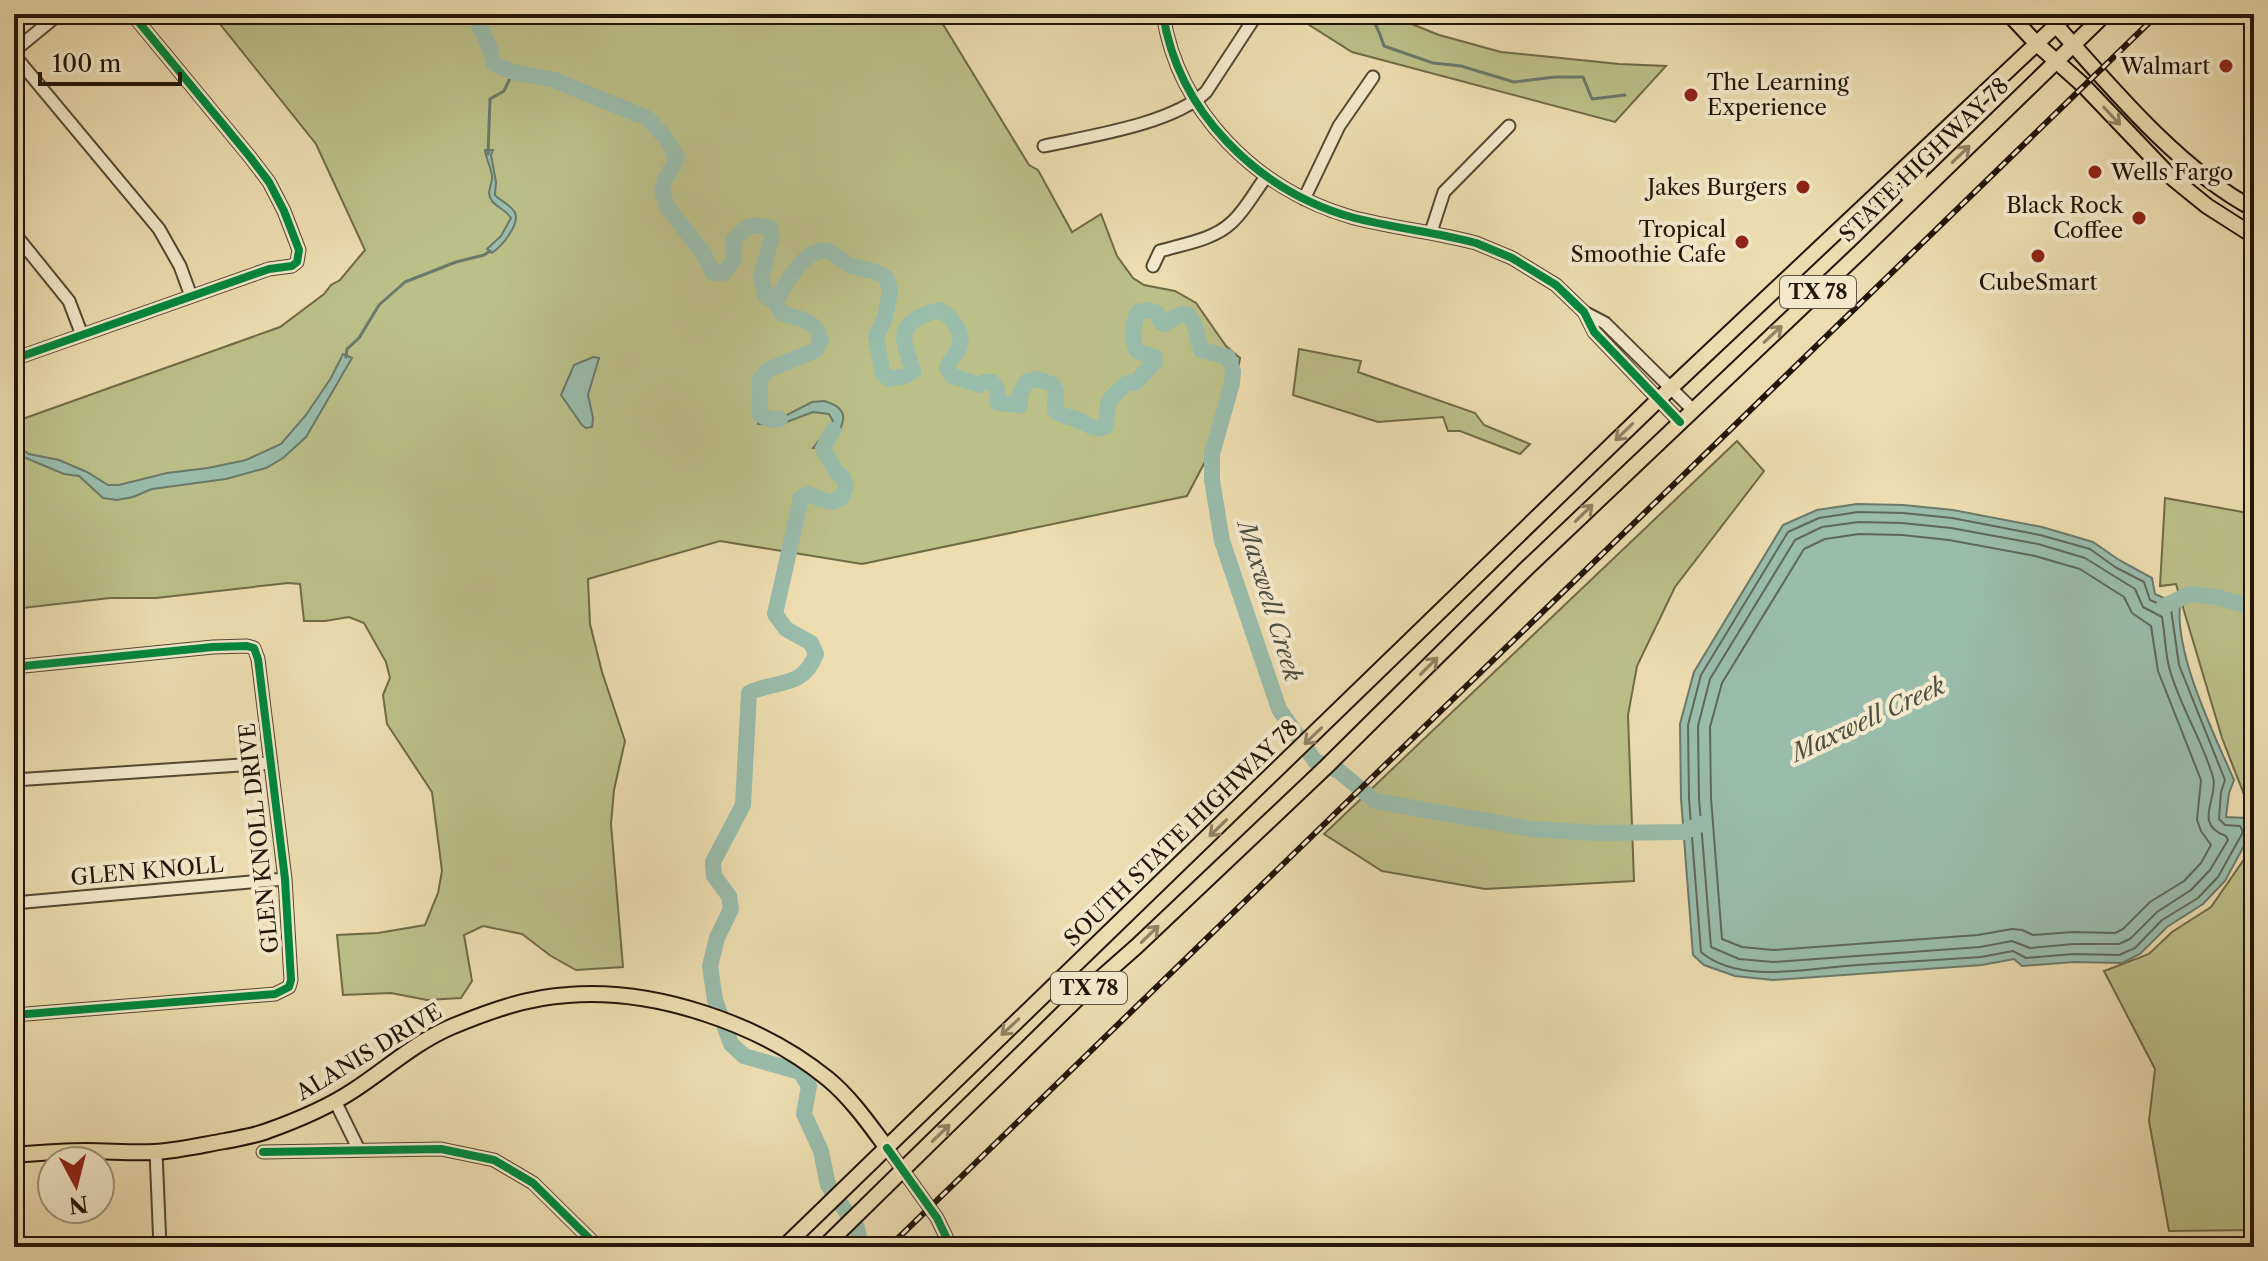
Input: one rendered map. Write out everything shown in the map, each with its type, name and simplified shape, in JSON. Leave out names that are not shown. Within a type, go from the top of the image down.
[{"type":"main road","points":[[2009,14],[2084,86],[2170,176],[2207,206],[2254,236]]},
{"type":"main road","points":[[2046,14],[2179,155],[2254,209]]},
{"type":"main road","name":"STATE HIGHWAY 78","points":[[1504,548],[2068,14]]},
{"type":"main road","name":"STATE HIGHWAY 78","points":[[903,1169],[1077,999],[1298,794],[1528,567],[2105,14]]},
{"type":"main road","points":[[1860,252],[1866,234],[1916,186],[1920,173],[1911,162]]},
{"type":"main road","points":[[2188,191],[2204,175]]},
{"type":"main road","name":"SOUTH STATE HIGHWAY 78","points":[[784,1247],[1504,548]]},
{"type":"main road","name":"ALANIS DRIVE","points":[[14,1155],[84,1151],[156,1152],[263,1133],[335,1101],[448,1028],[492,1011],[565,995],[596,994],[635,998],[699,1011],[731,1022],[800,1058],[829,1079],[852,1102],[887,1148]]},
{"type":"main road","name":"TX 78","points":[[824,1247],[903,1169]]},
{"type":"street","points":[[59,14],[14,53],[159,229],[180,266],[191,296]]},
{"type":"street","points":[[14,359],[269,269],[292,266],[299,255],[298,244],[269,182],[132,14]]},
{"type":"street","points":[[1163,14],[1175,60],[1194,101],[1224,140],[1266,177],[1304,199],[1353,217],[1476,243],[1512,258],[1556,285],[1584,312],[1605,323],[1693,410]]},
{"type":"street","points":[[1044,146],[1129,126],[1194,101],[1206,92],[1257,14]]},
{"type":"street","points":[[1304,199],[1339,126],[1373,77]]},
{"type":"street","points":[[1431,232],[1444,192],[1509,126]]},
{"type":"street","points":[[1153,266],[1160,251],[1208,237],[1233,222],[1266,177]]},
{"type":"street","points":[[14,233],[69,301],[82,335]]},
{"type":"street","points":[[1584,312],[1594,332],[1680,422]]},
{"type":"street","points":[[1610,349],[1621,339]]},
{"type":"street","name":"GLEN KNOLL DRIVE","points":[[14,667],[213,647],[254,648],[258,659],[285,879],[291,980],[284,992],[275,994],[14,1015]]},
{"type":"street","points":[[14,780],[271,763]]},
{"type":"street","name":"GLEN KNOLL","points":[[14,903],[285,879]]},
{"type":"street","points":[[335,1101],[359,1150]]},
{"type":"street","points":[[887,1148],[937,1218],[951,1247]]},
{"type":"street","points":[[263,1152],[441,1149],[494,1160],[533,1183],[598,1247]]},
{"type":"street","points":[[156,1152],[160,1247]]},
{"type":"street","points":[[2175,1247],[2254,1244]]},
{"type":"green space","points":[[212,14],[939,14],[1029,165],[1038,170],[1072,232],[1101,214],[1117,256],[1133,278],[1144,285],[1175,291],[1196,303],[1226,346],[1240,358],[1231,412],[1187,496],[862,564],[720,541],[588,579],[590,624],[625,741],[614,790],[611,824],[623,967],[576,970],[522,934],[483,926],[464,935],[472,981],[461,998],[427,1000],[391,993],[343,995],[337,935],[378,933],[425,925],[438,893],[442,871],[432,792],[387,724],[383,695],[390,678],[386,662],[364,623],[349,617],[304,621],[300,584],[288,583],[156,598],[110,598],[14,609],[14,422],[280,327],[340,280],[365,250],[316,144]]},
{"type":"green space","points":[[1292,14],[1387,14],[1439,35],[1501,52],[1666,66],[1615,122],[1352,52]]},
{"type":"green space","points":[[1299,349],[1361,361],[1358,372],[1475,413],[1484,425],[1530,444],[1520,454],[1460,431],[1448,431],[1443,417],[1378,422],[1293,395]]},
{"type":"green space","points":[[1737,441],[1764,471],[1675,587],[1637,666],[1628,715],[1634,881],[1485,889],[1382,871],[1324,834]]},
{"type":"green space","points":[[2165,498],[2254,514],[2254,844],[2252,815],[2222,738],[2176,584],[2160,586]]},
{"type":"green space","points":[[2254,845],[2254,1230],[2169,1231],[2149,1121],[2155,1069],[2104,971],[2149,954],[2172,932],[2211,907]]},
{"type":"water","points":[[485,150],[493,150],[495,195],[511,208],[516,218],[509,235],[492,253],[487,249],[501,236],[511,218],[490,198],[492,176]]},
{"type":"water","points":[[343,354],[352,358],[306,437],[283,458],[266,468],[226,479],[152,489],[117,500],[103,498],[79,476],[64,474],[14,453],[14,444],[29,454],[59,460],[87,472],[108,485],[246,460],[281,444],[306,415]]},
{"type":"water","points":[[593,357],[599,358],[588,395],[592,427],[586,428],[561,395],[574,365]]},
{"type":"water","points":[[824,401],[840,409],[843,415],[841,427],[829,449],[813,448],[833,421],[829,414],[813,412],[784,423],[758,424],[760,415],[787,415],[812,402]]},
{"type":"water","points":[[1857,504],[1953,510],[2042,527],[2093,542],[2152,578],[2155,594],[2168,600],[2181,598],[2182,641],[2188,665],[2234,780],[2226,817],[2246,818],[2252,831],[2225,881],[2203,904],[2167,927],[2140,954],[2122,963],[2074,962],[2022,966],[2014,959],[1982,965],[1773,980],[1735,976],[1704,965],[1693,955],[1681,799],[1680,724],[1694,672],[1783,525],[1817,510]]},
{"type":"waterway","points":[[474,14],[494,64],[513,72],[554,80],[647,118],[666,138],[677,158],[662,191],[668,208],[704,254],[713,273],[724,273],[734,258],[734,239],[743,231],[754,225],[770,228],[772,237],[761,278],[766,297],[775,302],[782,314],[811,324],[821,339],[816,350],[768,370],[760,379],[760,415],[771,420],[780,419]]},
{"type":"waterway","points":[[1360,14],[1373,22],[1384,46],[1433,63],[1461,66],[1514,82],[1583,77],[1592,99],[1625,95]]},
{"type":"waterway","points":[[488,154],[490,99],[504,91],[513,72]]},
{"type":"waterway","points":[[346,357],[347,349],[359,338],[379,305],[405,282],[490,251]]},
{"type":"waterway","name":"Maxwell Creek","points":[[775,302],[803,261],[819,251],[828,251],[850,265],[886,277],[890,290],[885,318],[876,336],[882,372],[889,379],[913,371],[904,341],[909,326],[918,318],[940,310],[954,322],[959,332],[958,350],[947,367],[952,376],[979,385],[992,382],[997,389],[998,403],[1020,405],[1020,394],[1027,381],[1037,379],[1052,384],[1056,391],[1055,410],[1097,428],[1105,427],[1108,405],[1113,396],[1127,383],[1135,383],[1155,362],[1154,357],[1137,351],[1135,346],[1133,332],[1138,312],[1148,310],[1157,313],[1164,324],[1181,314],[1188,315],[1194,323],[1201,350],[1228,357],[1233,371],[1212,454],[1212,480],[1222,541],[1279,709],[1315,761],[1339,771],[1375,801],[1532,829],[1597,833],[1684,832],[1701,824]]},
{"type":"waterway","points":[[833,430],[823,449],[846,486],[842,497],[833,502],[809,494],[801,498],[775,614],[786,629],[811,643],[816,654],[804,673],[796,678],[749,693],[743,805],[713,862],[714,876],[729,896],[731,909],[717,938],[710,966],[715,1000],[731,1044],[744,1056],[800,1072],[809,1086],[804,1114],[821,1151],[828,1185],[857,1228],[860,1241],[852,1247]]},
{"type":"waterway","name":"Maxwell Creek","points":[[2164,606],[2190,594],[2217,597],[2254,608]]},
{"type":"railway","points":[[889,1247],[2158,14]]},
{"type":"cycle path","points":[[14,359],[269,269],[292,266],[297,262],[299,250],[269,182],[132,14]]},
{"type":"cycle path","points":[[1163,14],[1185,83],[1204,114],[1227,142],[1254,167],[1284,188],[1317,205],[1351,217],[1476,243],[1512,258],[1556,285],[1584,312],[1594,332],[1680,422]]},
{"type":"cycle path","points":[[14,667],[213,647],[254,648],[258,659],[285,879],[291,980],[289,987],[275,994],[14,1015]]},
{"type":"cycle path","points":[[887,1148],[937,1218],[951,1247]]},
{"type":"cycle path","points":[[263,1152],[441,1149],[494,1160],[533,1183],[598,1247]]},
{"type":"place","name":"Walmart","points":[[2226,66]]},
{"type":"place","name":"The Learning Experience","points":[[1691,95]]},
{"type":"place","name":"Wells Fargo","points":[[2095,172]]},
{"type":"place","name":"Jakes Burgers","points":[[1803,187]]},
{"type":"place","name":"Black Rock Coffee","points":[[2139,218]]},
{"type":"place","name":"Tropical Smoothie Cafe","points":[[1742,242]]},
{"type":"place","name":"CubeSmart","points":[[2038,256]]}]
